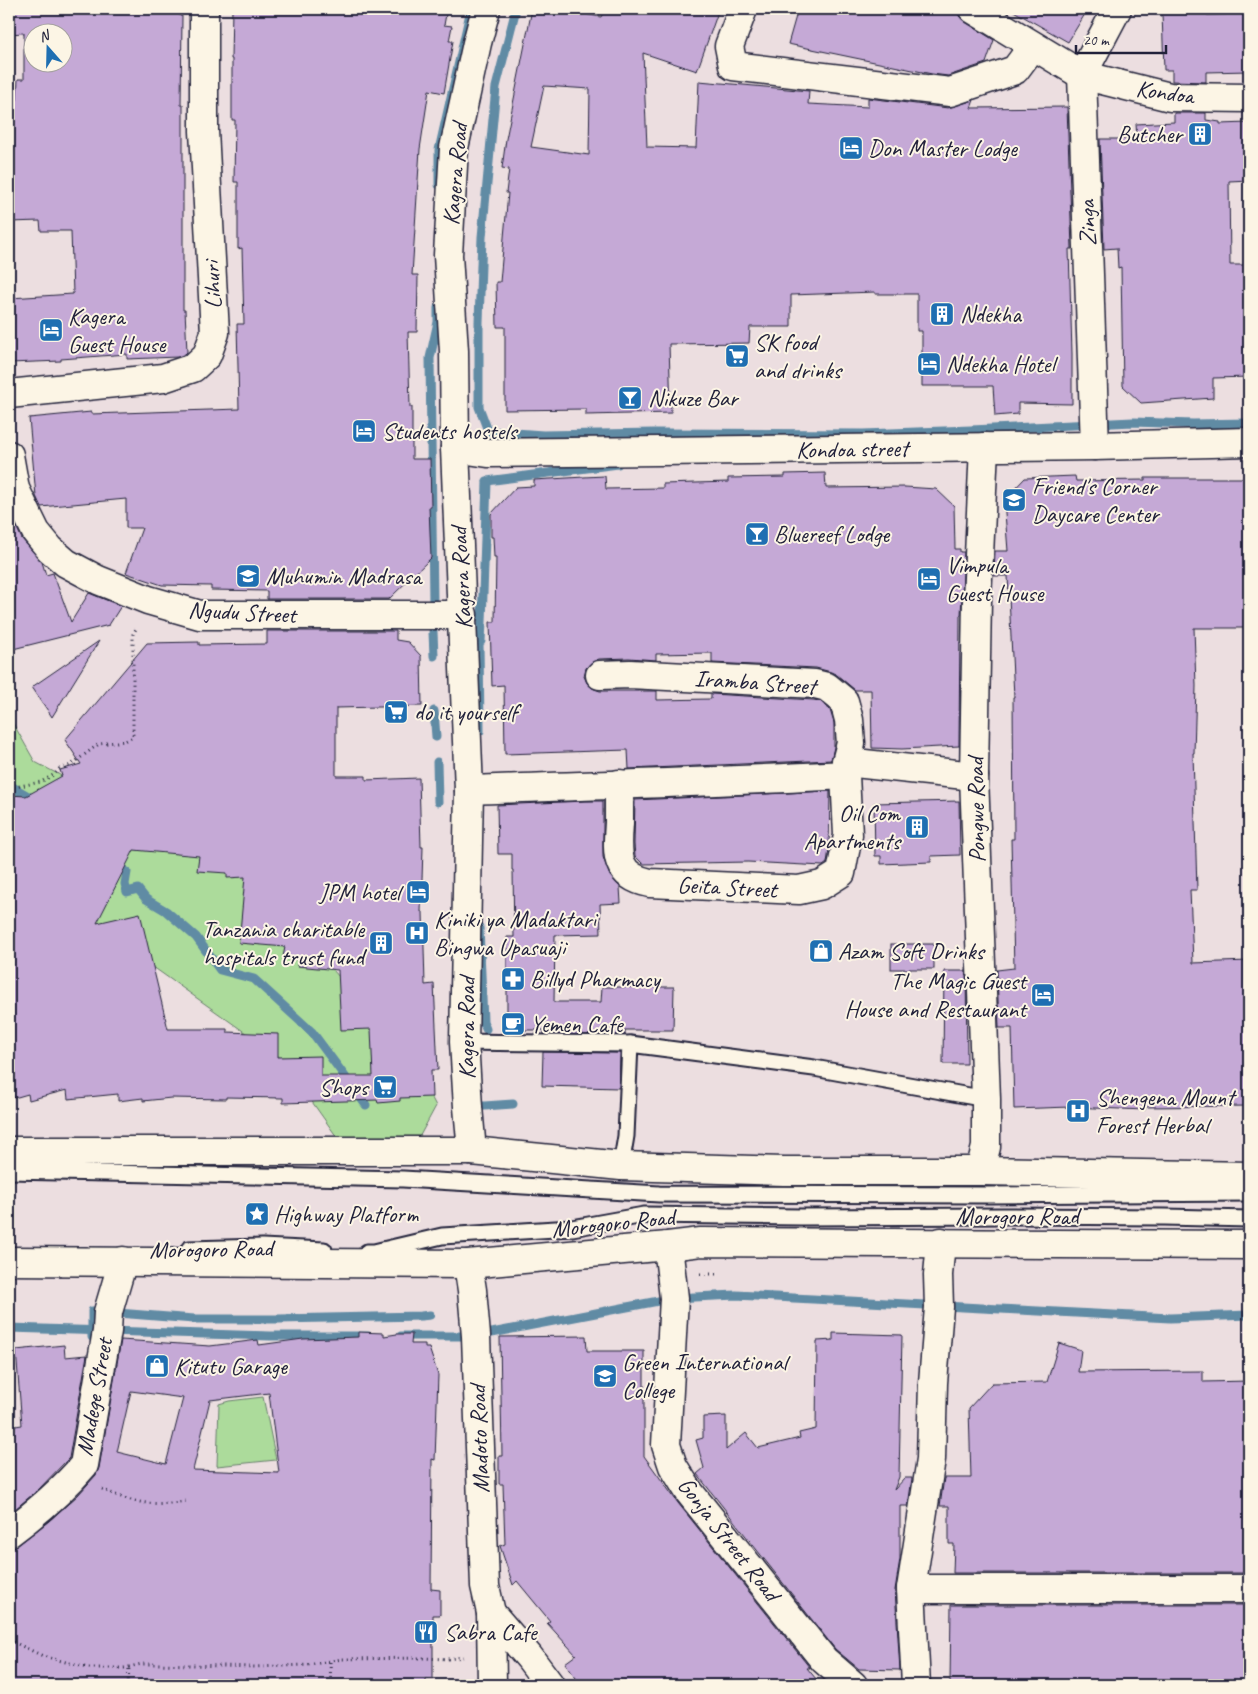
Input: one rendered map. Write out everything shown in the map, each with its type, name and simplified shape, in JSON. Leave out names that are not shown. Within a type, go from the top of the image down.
[{"type":"main road","name":"Lihuri","points":[[9,394],[163,378],[193,368],[207,355],[215,333],[204,131],[204,9]]},
{"type":"main road","name":"Kagera Road","points":[[472,1151],[464,1042],[470,790],[455,448],[454,351],[448,255],[454,148],[486,9]]},
{"type":"main road","points":[[742,9],[729,46],[733,66],[950,92],[1015,70],[1033,46]]},
{"type":"main road","name":"Kondoa","points":[[973,9],[1082,75],[1170,98],[1249,98]]},
{"type":"main road","name":"Zinga","points":[[1095,446],[1082,75],[1117,9]]},
{"type":"main road","name":"Kondoa street","points":[[455,448],[498,453],[984,448],[1249,442]]},
{"type":"main road","name":"Pongwe Road","points":[[980,1171],[986,1147],[986,1099],[974,776],[977,599],[984,448]]},
{"type":"main road","name":"Ngudu Street","points":[[9,455],[16,489],[36,532],[50,549],[66,563],[98,580],[148,600],[200,614],[463,615]]},
{"type":"main road","name":"Iramba Street","points":[[600,675],[630,674],[815,684],[826,687],[844,701],[849,720],[851,743],[845,777]]},
{"type":"main road","points":[[470,790],[845,777],[974,776]]},
{"type":"main road","name":"Geita Street","points":[[619,784],[617,856],[622,867],[629,875],[639,881],[799,890],[822,885],[841,873],[848,835],[845,777]]},
{"type":"main road","name":"Morogoro Road","points":[[9,1151],[472,1151],[621,1166],[1249,1176]]},
{"type":"main road","name":"Morogoro Road","points":[[9,1260],[468,1264],[701,1242],[1249,1245]]},
{"type":"main road","points":[[916,1685],[911,1590],[931,1459],[933,1383],[939,1307],[938,1275],[941,1242]]},
{"type":"main road","name":"Gonja Street Road","points":[[668,1246],[674,1298],[666,1445],[673,1466],[690,1493],[824,1660],[853,1685]]},
{"type":"main road","name":"Madege Street","points":[[9,1533],[37,1512],[74,1477],[84,1464],[107,1331],[108,1312],[123,1261]]},
{"type":"main road","name":"Madoto Road","points":[[468,1264],[476,1336],[484,1586],[491,1613],[492,1685]]},
{"type":"main road","points":[[911,1590],[1249,1589]]},
{"type":"main road","name":"Madoto Road","points":[[491,1613],[529,1657],[550,1685]]},
{"type":"lane","points":[[464,1042],[630,1044],[814,1068],[986,1099]]},
{"type":"lane","points":[[621,1166],[626,1136],[630,1044]]},
{"type":"lane","name":"Morogoro Road","points":[[9,1171],[403,1179],[659,1194],[986,1195],[1249,1193]]},
{"type":"lane","name":"Morogoro Road","points":[[9,1251],[65,1252],[262,1247],[374,1252],[442,1236],[572,1228],[644,1215],[1249,1219]]},
{"type":"path","points":[[9,788],[41,782],[55,774],[59,769],[71,765],[99,744],[125,742],[133,737],[134,634],[142,620],[148,600]]},
{"type":"path","points":[[74,1477],[122,1499],[135,1502],[150,1504],[187,1501]]},
{"type":"path","points":[[9,1640],[43,1656],[88,1668],[129,1668],[142,1664],[255,1667],[308,1665],[342,1659],[447,1660],[491,1653]]},
{"type":"path","points":[[330,1662],[330,1685]]},
{"type":"path","points":[[128,1685],[129,1668]]},
{"type":"green space","points":[[9,716],[35,762],[98,795],[182,811],[275,904],[413,1061],[436,1106],[416,1143],[339,1140],[281,1058],[52,895],[9,843]]},
{"type":"green space","points":[[263,1397],[276,1460],[217,1466],[219,1404]]},
{"type":"building","points":[[9,9],[180,9],[180,16],[182,16],[181,105],[183,105],[183,310],[185,310],[187,352],[185,354],[178,357],[127,359],[127,354],[61,359],[61,361],[9,363],[10,298],[73,294],[71,231],[41,231],[40,221],[10,222],[9,211],[9,100],[17,100],[18,79],[24,79],[24,72],[72,72],[72,22],[22,22],[22,33],[9,34]]},
{"type":"building","points":[[232,9],[447,9],[444,25],[452,26],[449,41],[453,41],[444,93],[429,90],[420,149],[412,275],[418,275],[417,332],[408,332],[410,407],[412,407],[412,459],[430,459],[431,558],[389,599],[267,599],[267,591],[211,590],[211,586],[162,585],[126,573],[142,528],[126,528],[126,499],[41,507],[36,496],[29,418],[91,412],[91,414],[239,409],[237,324],[244,324],[242,248],[238,249],[238,182],[234,182],[235,120],[232,120]]},
{"type":"building","points":[[532,9],[555,9],[601,17],[605,9],[719,9],[697,71],[643,53],[647,147],[696,148],[699,81],[809,91],[808,104],[868,107],[868,98],[948,108],[974,100],[971,108],[1067,107],[1072,249],[1069,249],[1072,404],[1018,403],[1018,414],[995,416],[993,386],[922,386],[922,331],[917,331],[917,294],[875,294],[875,292],[791,295],[791,327],[750,327],[749,343],[669,344],[671,413],[586,415],[586,409],[505,410],[505,327],[497,327],[496,282],[500,282],[508,193],[506,193],[509,169],[502,168]],"holes":[[[544,86],[590,89],[589,155],[531,147]]]},
{"type":"building","points":[[798,9],[957,9],[959,16],[965,22],[994,40],[986,63],[948,76],[932,74],[788,44]]},
{"type":"building","points":[[1010,9],[1088,9],[1068,42]]},
{"type":"building","points":[[1206,12],[1207,15],[1249,14],[1249,71],[1206,72],[1206,82],[1172,81],[1172,70],[1164,70],[1162,13]]},
{"type":"building","points":[[1174,113],[1206,113],[1206,120],[1220,122],[1220,124],[1249,123],[1249,180],[1229,181],[1230,265],[1249,265],[1249,377],[1213,378],[1213,398],[1141,403],[1123,386],[1121,267],[1118,268],[1117,248],[1104,249],[1100,139],[1137,139],[1136,124],[1174,122]]},
{"type":"building","points":[[825,473],[826,488],[905,487],[936,489],[954,506],[955,549],[960,549],[960,552],[964,552],[960,615],[959,746],[902,749],[872,748],[871,690],[855,690],[837,675],[816,668],[712,663],[712,653],[656,654],[656,660],[629,658],[599,659],[592,662],[586,668],[584,676],[592,688],[600,691],[657,691],[657,700],[711,699],[711,694],[820,701],[830,710],[834,723],[834,747],[831,760],[629,769],[628,750],[505,754],[504,685],[492,686],[490,622],[495,622],[496,557],[494,557],[493,537],[491,537],[491,514],[516,487],[534,486],[534,480],[605,476],[606,489],[663,488],[663,484],[728,482],[728,478],[785,477],[785,474]]},
{"type":"building","points":[[1075,476],[1076,481],[1145,480],[1145,478],[1249,478],[1249,628],[1194,628],[1196,686],[1193,753],[1197,890],[1190,890],[1193,963],[1249,961],[1249,1106],[1145,1107],[1145,1110],[1070,1107],[1014,1109],[1012,1028],[999,1028],[997,970],[1014,968],[1011,839],[1014,839],[1014,697],[1008,576],[994,576],[995,551],[1008,551],[1004,500],[1025,478]]},
{"type":"building","points":[[9,512],[22,539],[42,562],[46,575],[53,573],[71,622],[89,593],[121,606],[109,625],[9,650]]},
{"type":"building","points":[[267,631],[396,631],[396,640],[408,642],[421,656],[422,706],[336,708],[336,776],[366,776],[366,780],[419,778],[421,847],[423,847],[421,912],[423,912],[425,985],[434,984],[438,1070],[431,1070],[432,1097],[400,1098],[400,1101],[378,1103],[377,1100],[283,1103],[283,1098],[226,1097],[226,1099],[171,1098],[143,1101],[143,1098],[118,1101],[118,1094],[68,1099],[67,1090],[29,1100],[28,1094],[14,1098],[9,1078],[9,795],[26,796],[62,776],[60,770],[81,764],[65,740],[147,643],[199,642],[199,645],[267,644]],"holes":[[[134,850],[199,856],[197,871],[227,873],[227,878],[245,877],[239,943],[285,947],[283,957],[298,960],[297,966],[338,970],[341,1030],[371,1029],[373,1076],[321,1076],[321,1056],[278,1057],[278,1034],[227,1032],[227,1029],[168,1029],[140,913],[97,923]]]},
{"type":"building","points":[[99,641],[52,717],[32,687]]},
{"type":"building","points":[[830,791],[829,849],[827,863],[823,866],[748,862],[643,864],[635,856],[635,800]]},
{"type":"building","points":[[603,801],[603,857],[610,876],[620,887],[621,903],[600,904],[601,934],[555,935],[554,1002],[601,1002],[602,987],[674,987],[673,1030],[625,1030],[625,1035],[544,1034],[544,1030],[507,1030],[507,937],[514,937],[513,870],[512,854],[498,854],[497,805]]},
{"type":"building","name":"Oil Com Apartments","points":[[959,801],[960,855],[931,856],[931,862],[881,864],[881,856],[875,856],[874,803]]},
{"type":"building","points":[[891,944],[934,944],[934,969],[891,969]]},
{"type":"building","points":[[944,971],[966,971],[967,1064],[943,1064]]},
{"type":"building","points":[[543,1052],[620,1053],[619,1088],[542,1086]]},
{"type":"building","points":[[358,1332],[384,1333],[384,1336],[412,1334],[411,1344],[425,1344],[425,1348],[429,1348],[438,1375],[435,1460],[432,1459],[431,1589],[440,1590],[440,1615],[433,1615],[433,1679],[426,1679],[426,1685],[9,1685],[9,1548],[18,1545],[49,1521],[78,1495],[96,1475],[99,1468],[121,1340],[210,1346],[258,1340],[259,1345],[303,1339],[358,1337]],"holes":[[[131,1391],[183,1398],[166,1464],[117,1452]],[[269,1393],[279,1473],[193,1470],[210,1400]]]},
{"type":"building","points":[[833,1333],[902,1335],[899,1477],[894,1490],[905,1478],[912,1478],[908,1506],[900,1506],[900,1559],[895,1590],[900,1670],[859,1669],[835,1649],[697,1474],[704,1468],[696,1440],[703,1438],[703,1417],[726,1416],[726,1450],[746,1433],[758,1448],[800,1438],[799,1433],[816,1429],[817,1341],[833,1340]]},
{"type":"building","points":[[586,1336],[587,1351],[644,1351],[644,1456],[678,1503],[810,1668],[807,1668],[821,1685],[581,1685],[565,1663],[576,1655],[547,1623],[550,1621],[517,1581],[513,1585],[500,1546],[505,1544],[503,1484],[499,1484],[499,1456],[502,1456],[500,1337]]},
{"type":"building","points":[[1059,1343],[1081,1350],[1078,1372],[1203,1371],[1203,1382],[1249,1381],[1249,1573],[953,1573],[954,1544],[949,1544],[949,1506],[940,1506],[944,1478],[971,1478],[969,1408],[992,1383],[1047,1382]]},
{"type":"building","points":[[64,1345],[65,1357],[87,1355],[69,1458],[38,1490],[9,1514],[9,1427],[22,1425],[16,1350]]},
{"type":"building","points":[[951,1605],[1249,1605],[1249,1685],[950,1685]]},
{"type":"waterway","points":[[439,185],[439,150],[471,9]]},
{"type":"waterway","points":[[516,9],[496,87],[482,237],[479,407],[488,431],[543,435],[654,433],[863,434],[1133,422],[1249,423]]},
{"type":"waterway","points":[[433,604],[430,358],[438,322],[438,308]]},
{"type":"waterway","points":[[487,481],[618,464]]},
{"type":"waterway","points":[[480,731],[479,641],[481,641],[482,622],[487,482]]},
{"type":"waterway","points":[[433,632],[434,656]]},
{"type":"waterway","points":[[434,711],[436,737]]},
{"type":"waterway","points":[[437,762],[438,802]]},
{"type":"waterway","points":[[9,785],[28,796],[34,805]]},
{"type":"waterway","points":[[115,865],[127,872],[125,884],[127,892],[138,889],[146,899],[166,911],[196,937],[220,970],[254,979],[312,1032],[366,1105]]},
{"type":"waterway","points":[[479,927],[483,1021],[486,1029]]},
{"type":"waterway","points":[[470,1107],[513,1104]]},
{"type":"waterway","points":[[401,1336],[476,1336],[674,1298],[736,1295],[1170,1318],[1249,1315]]},
{"type":"waterway","points":[[92,1337],[92,1311],[194,1319],[430,1315]]},
{"type":"waterway","points":[[9,1328],[270,1336],[368,1336]]},
{"type":"place","name":"Butcher","points":[[1200,134]]},
{"type":"place","name":"Don Master Lodge","points":[[851,148]]},
{"type":"place","name":"Ndekha","points":[[942,314]]},
{"type":"place","name":"Kagera Guest House","points":[[51,330]]},
{"type":"place","name":"SK food and drinks","points":[[737,356]]},
{"type":"place","name":"Ndekha Hotel","points":[[929,364]]},
{"type":"place","name":"Nikuze Bar","points":[[630,398]]},
{"type":"place","name":"Students hostels","points":[[364,431]]},
{"type":"place","name":"Friend's Corner Daycare Center","points":[[1014,500]]},
{"type":"place","name":"Bluereef Lodge","points":[[757,534]]},
{"type":"place","name":"Muhumin Madrasa","points":[[248,576]]},
{"type":"place","name":"Vimpula Guest House","points":[[929,579]]},
{"type":"place","name":"do it yourself","points":[[396,712]]},
{"type":"place","name":"Oil Com Apartments","points":[[917,827]]},
{"type":"place","name":"JPM hotel","points":[[418,892]]},
{"type":"place","name":"Kiniki ya Madaktari Bingwa Upasuaji","points":[[417,933]]},
{"type":"place","name":"Tanzania charitable hospitals trust fund","points":[[381,943]]},
{"type":"place","name":"Azam Soft Drinks","points":[[821,951]]},
{"type":"place","name":"Billyd Pharmacy","points":[[513,979]]},
{"type":"place","name":"The Magic Guest House and Restaurant","points":[[1043,995]]},
{"type":"place","name":"Yemen Cafe","points":[[513,1024]]},
{"type":"place","name":"Shops","points":[[385,1087]]},
{"type":"place","name":"Shengena Mount Forest Herbal","points":[[1078,1111]]},
{"type":"place","name":"Highway Platform","points":[[257,1214]]},
{"type":"place","name":"Kitutu Garage","points":[[157,1366]]},
{"type":"place","name":"Green International College","points":[[605,1376]]},
{"type":"place","name":"Sabra Cafe","points":[[426,1632]]}]
